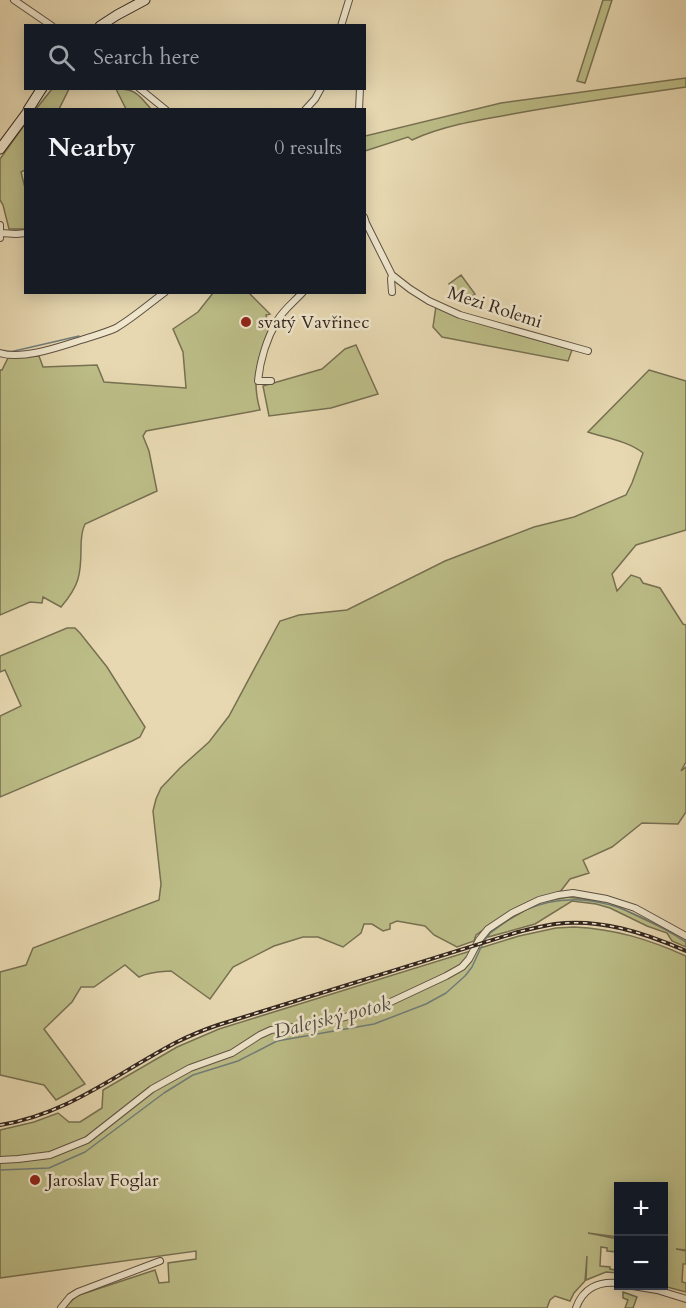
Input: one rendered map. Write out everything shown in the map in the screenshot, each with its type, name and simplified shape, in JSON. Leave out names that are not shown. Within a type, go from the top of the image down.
[{"type":"main road","points":[[103,24],[145,0]]},
{"type":"main road","points":[[29,108],[41,90]]},
{"type":"main road","points":[[0,149],[24,117]]},
{"type":"street","points":[[14,0],[49,24]]},
{"type":"street","points":[[342,24],[349,0]]},
{"type":"street","points":[[141,90],[162,107]]},
{"type":"street","points":[[307,108],[320,90]]},
{"type":"street","points":[[359,108],[360,90]]},
{"type":"street","name":"Mezi Rolemi","points":[[366,224],[392,274],[429,301],[460,315],[588,351]]},
{"type":"street","points":[[0,225],[0,235],[24,233]]},
{"type":"street","points":[[392,274],[392,292]]},
{"type":"street","points":[[0,353],[14,355],[45,352],[114,329],[162,294]]},
{"type":"street","points":[[271,381],[258,381],[263,356],[278,319],[301,294]]},
{"type":"street","points":[[0,1160],[50,1155],[87,1140],[152,1089],[190,1068],[232,1053],[271,1030],[324,1023],[380,1008],[462,967],[488,929],[512,913],[539,900],[573,893],[607,899],[635,908],[686,936]]},
{"type":"street","points":[[61,1308],[70,1297],[78,1292],[160,1261]]},
{"type":"street","points":[[576,1308],[578,1301],[588,1289],[597,1284],[614,1283]]},
{"type":"street","points":[[657,1290],[686,1299]]},
{"type":"green space","points":[[603,0],[612,0],[585,83],[577,81]]},
{"type":"green space","points":[[686,78],[686,87],[478,120],[437,130],[412,140],[408,137],[366,151],[366,136],[501,103]]},
{"type":"green space","points":[[51,90],[68,90],[60,108],[37,108]]},
{"type":"green space","points":[[116,90],[136,93],[150,108],[126,108]]},
{"type":"green space","points":[[24,125],[24,170],[21,172],[24,184],[24,229],[9,229],[0,200],[0,159]]},
{"type":"green space","points":[[461,275],[475,294],[463,303],[449,284]]},
{"type":"green space","points":[[212,294],[250,294],[270,314],[266,315],[271,323],[260,355],[256,376],[260,410],[146,431],[143,436],[149,451],[157,491],[85,524],[78,580],[72,593],[61,607],[43,597],[42,603],[30,602],[0,615],[0,370],[8,358],[39,356],[43,367],[97,365],[104,382],[186,388],[183,352],[173,329],[198,312]]},
{"type":"green space","points":[[436,306],[459,317],[572,350],[568,361],[442,337],[433,327]]},
{"type":"green space","points":[[356,345],[378,394],[331,408],[269,416],[263,386],[322,369],[345,349]]},
{"type":"green space","points":[[649,370],[686,381],[686,530],[636,545],[612,574],[617,591],[631,575],[640,578],[643,583],[660,588],[683,624],[686,625],[686,762],[681,771],[686,767],[686,812],[678,824],[642,823],[612,847],[583,860],[589,873],[570,879],[560,892],[537,898],[512,910],[476,935],[474,941],[457,947],[434,935],[425,926],[397,921],[390,924],[390,929],[383,931],[372,924],[364,924],[361,933],[343,947],[318,937],[303,937],[274,946],[233,967],[210,999],[171,971],[139,977],[125,965],[94,987],[81,987],[72,1002],[44,1029],[85,1084],[56,1100],[44,1085],[0,1075],[0,972],[26,965],[33,948],[159,900],[161,884],[153,811],[156,799],[161,788],[209,742],[229,716],[280,621],[299,615],[347,610],[445,561],[534,527],[574,517],[626,495],[643,453],[624,443],[588,432]]},
{"type":"green space","points":[[67,628],[75,628],[107,667],[145,727],[140,737],[132,741],[0,797],[0,716],[21,706],[5,670],[0,672],[0,656]]},
{"type":"green space","points":[[568,897],[608,902],[686,939],[686,947],[672,941],[667,933],[610,908],[572,901],[535,924],[488,937],[491,930],[538,903]]},
{"type":"green space","points":[[556,928],[589,928],[645,940],[686,956],[686,1250],[676,1249],[686,1251],[682,1282],[686,1283],[686,1292],[668,1287],[668,1182],[614,1182],[614,1236],[588,1233],[614,1238],[614,1252],[601,1247],[600,1266],[610,1267],[614,1273],[606,1272],[586,1280],[587,1256],[585,1281],[570,1301],[555,1296],[550,1300],[547,1308],[65,1308],[76,1296],[155,1270],[159,1283],[169,1282],[168,1263],[196,1259],[196,1251],[0,1278],[0,1130],[34,1122],[58,1113],[69,1122],[80,1122],[102,1108],[103,1090],[177,1047],[219,1029],[519,936]]},
{"type":"green space","points":[[623,1292],[637,1297],[633,1308],[625,1308],[628,1300],[623,1298]]},
{"type":"waterway","points":[[10,352],[79,336]]},
{"type":"waterway","name":"Dalejský potok","points":[[525,910],[547,903],[568,900],[589,901],[629,911],[686,942]]},
{"type":"waterway","name":"Dalejský potok","points":[[0,1170],[49,1168],[85,1152],[164,1093],[193,1075],[238,1061],[277,1041],[374,1024],[426,1004],[446,993],[465,976],[489,934],[515,915]]},
{"type":"railway","points":[[0,1125],[25,1120],[70,1102],[175,1043],[207,1029],[518,932],[555,924],[589,923],[622,928],[686,951]]},
{"type":"place","name":"svatý Vavřinec","points":[[246,322]]},
{"type":"place","name":"Jaroslav Foglar","points":[[35,1180]]}]
